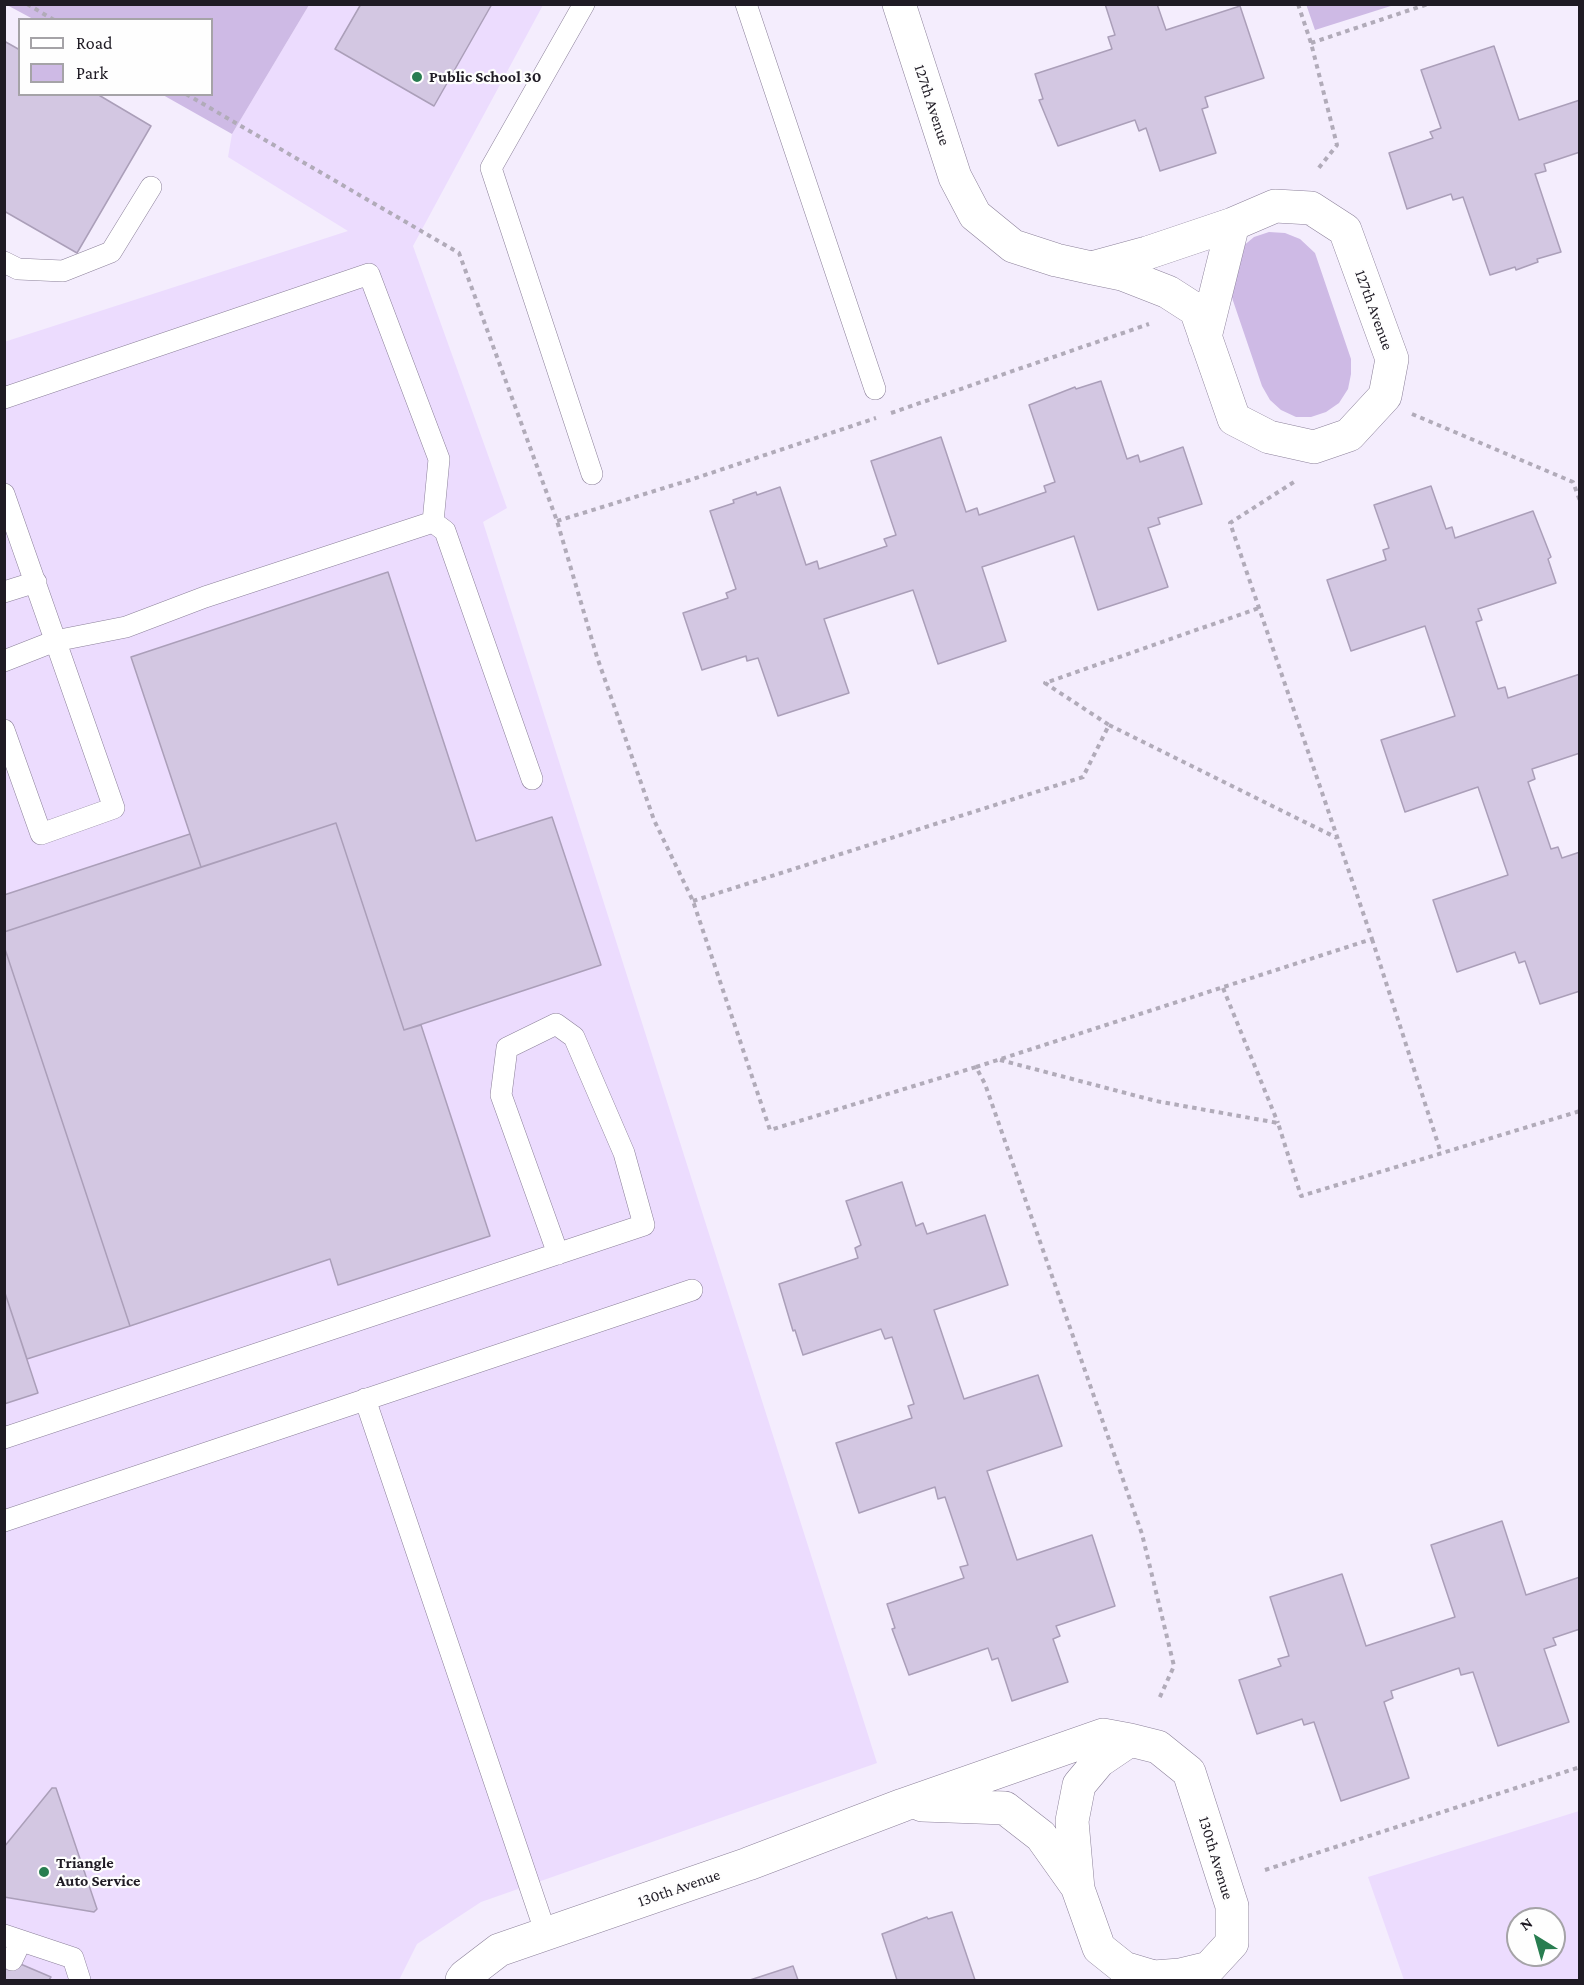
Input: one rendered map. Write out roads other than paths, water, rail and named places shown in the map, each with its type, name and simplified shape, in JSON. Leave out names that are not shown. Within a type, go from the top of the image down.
[{"type":"street","name":"127th Avenue","points":[[899,4],[955,177],[975,215],[1012,246],[1056,260],[1092,268],[1122,274],[1168,292],[1196,310],[1234,418],[1269,437],[1314,447],[1349,435],[1385,396],[1392,359],[1345,230],[1311,208],[1275,206],[1233,224],[1147,253],[1092,268]]},
{"type":"street","points":[[1205,337],[1233,224]]},
{"type":"street","name":"130th Avenue","points":[[462,1980],[499,1950],[748,1864],[903,1805],[1103,1735],[1130,1740],[1158,1747],[1189,1772],[1232,1906],[1232,1943],[1209,1968],[1180,1976],[1154,1977],[1124,1968],[1099,1948],[1078,1888],[1072,1821],[1079,1785],[1099,1761],[1130,1740]]},
{"type":"street","name":"130th Avenue","points":[[903,1805],[1005,1808],[1041,1836],[1078,1888]]},
{"type":"lane","points":[[584,4],[491,168],[592,474]]},
{"type":"lane","points":[[746,4],[875,390]]},
{"type":"lane","points":[[4,262],[18,268],[63,271],[111,252],[151,187]]},
{"type":"lane","points":[[4,398],[369,274],[439,459],[433,522]]},
{"type":"lane","points":[[4,495],[114,808],[41,834],[4,730]]},
{"type":"lane","points":[[4,661],[55,641],[126,627],[205,597],[433,522]]},
{"type":"lane","points":[[433,522],[445,531],[532,779]]},
{"type":"lane","points":[[4,592],[36,582]]},
{"type":"lane","points":[[4,1438],[558,1254],[644,1225],[624,1153],[574,1037],[556,1024],[507,1048],[501,1095],[558,1254]]},
{"type":"lane","points":[[4,1521],[692,1290]]},
{"type":"lane","points":[[365,1400],[546,1934]]},
{"type":"lane","points":[[12,1960],[13,1938],[73,1958],[80,1980]]},
{"type":"place","name":"Public School 30","points":[[417,77]]},
{"type":"place","name":"Triangle Auto Service","points":[[44,1872]]}]
